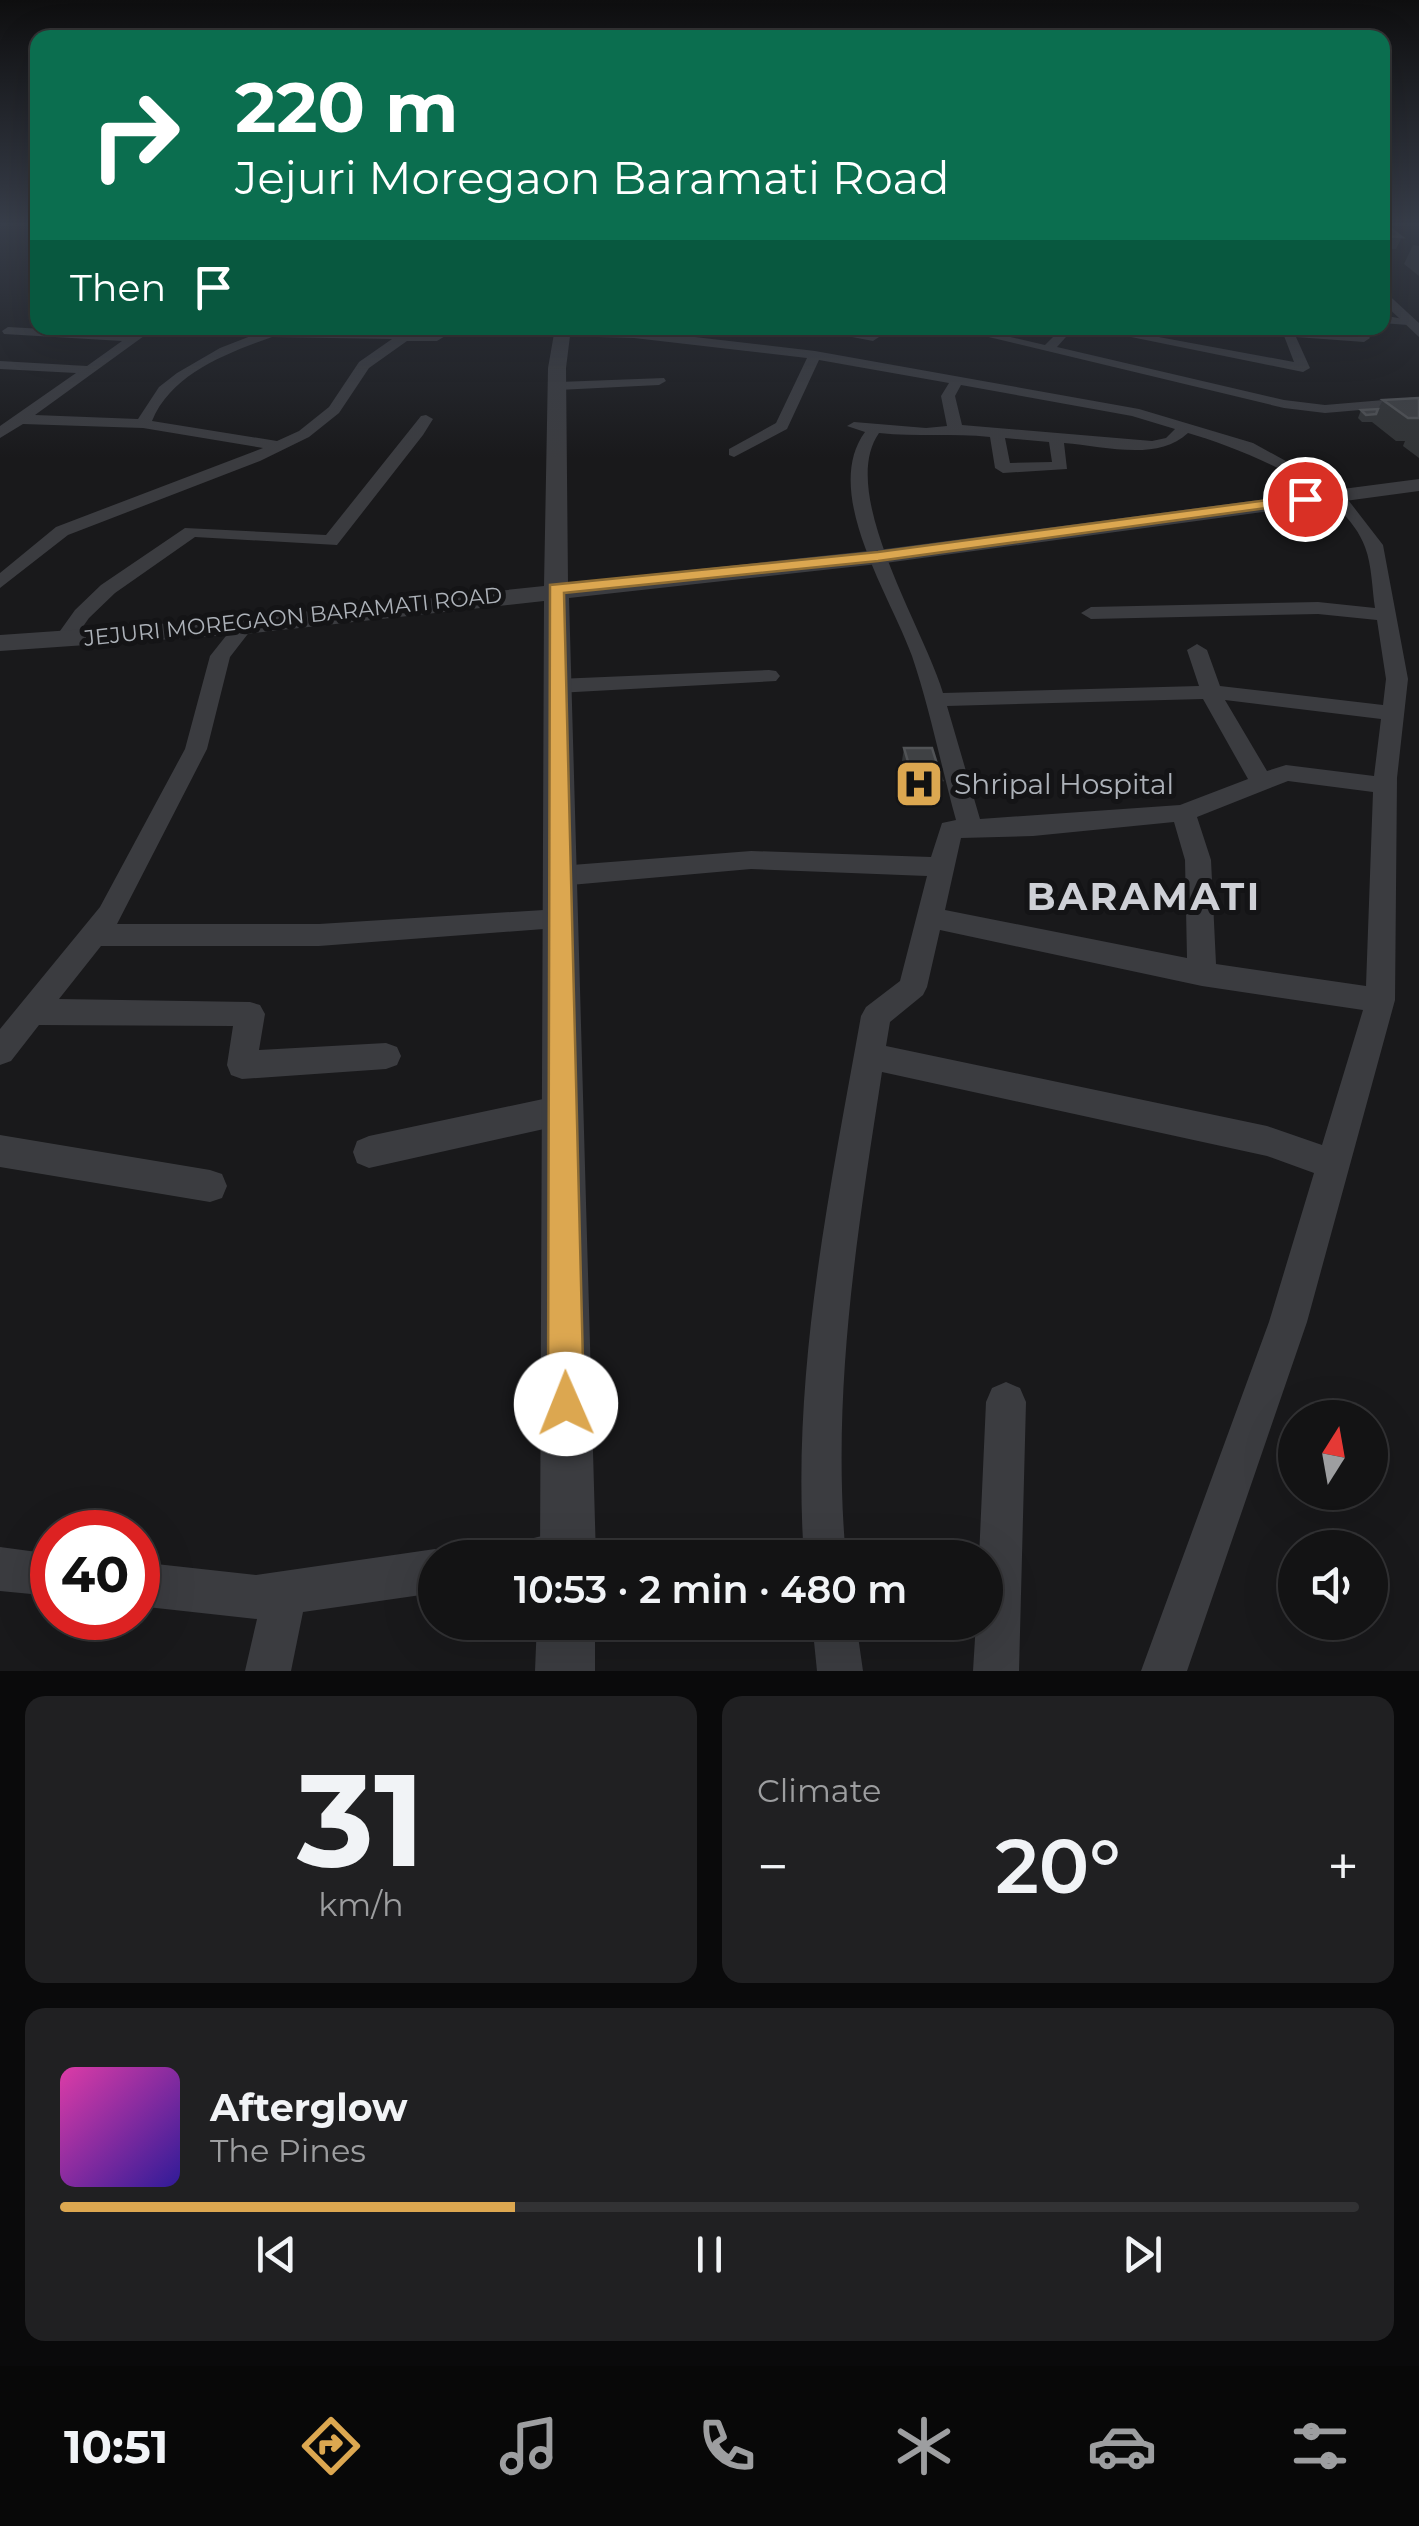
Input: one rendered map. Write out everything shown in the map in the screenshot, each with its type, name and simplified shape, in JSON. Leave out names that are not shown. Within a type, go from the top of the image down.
[{"type":"street","points":[[1390,302],[1414,327]]},
{"type":"street","points":[[8,331],[30,332]]},
{"type":"street","points":[[80,335],[134,338]]},
{"type":"street","points":[[0,433],[138,335]]},
{"type":"street","points":[[143,424],[146,407],[196,366],[265,335]]},
{"type":"street","points":[[396,335],[433,338],[439,335]]},
{"type":"street","points":[[554,1540],[562,1110],[556,589],[558,386],[563,335]]},
{"type":"street","points":[[643,335],[815,355],[1134,412],[1248,446],[1336,496],[1374,545],[1386,615],[1408,681],[1393,713],[1385,785],[1380,1000],[1288,1322],[1164,1671]]},
{"type":"street","points":[[862,335],[873,337]]},
{"type":"street","points":[[987,335],[1284,404],[1325,409],[1419,401]]},
{"type":"street","points":[[1048,349],[1061,335]]},
{"type":"street","points":[[1126,335],[1303,368],[1287,335]]},
{"type":"street","points":[[1177,378],[1180,335]]},
{"type":"street","points":[[1325,335],[1364,338],[1362,335]]},
{"type":"street","points":[[0,582],[62,531],[304,434],[334,410],[364,365],[404,336]]},
{"type":"street","points":[[734,452],[782,426],[815,355]]},
{"type":"street","points":[[0,365],[89,370]]},
{"type":"street","points":[[955,428],[948,396],[958,378]]},
{"type":"street","points":[[558,386],[659,381]]},
{"type":"street","points":[[20,419],[143,424],[279,446]]},
{"type":"street","points":[[65,638],[82,614],[108,589],[191,532],[332,542],[361,502],[398,463],[426,419]]},
{"type":"street","points":[[854,426],[926,432],[955,428],[1152,446],[1171,441],[1186,427]]},
{"type":"street","points":[[875,428],[860,448],[859,492],[878,556],[922,656],[970,826]]},
{"type":"street","points":[[997,433],[1003,468],[1061,466],[1056,440]]},
{"type":"street","name":"JEJURI MOREGAON BARAMATI ROAD","points":[[0,643],[244,626],[878,556],[1419,484]]},
{"type":"street","points":[[1091,613],[1318,608],[1386,615]]},
{"type":"street","points":[[0,1052],[110,914],[196,749],[220,656],[244,626]]},
{"type":"street","points":[[1198,650],[1212,692],[1262,782]]},
{"type":"street","points":[[557,686],[769,676]]},
{"type":"street","points":[[934,700],[1212,692],[1393,713]]},
{"type":"street","points":[[823,1540],[818,1501],[823,1360],[876,1016],[913,987],[951,828],[1033,828],[1184,813],[1286,773],[1385,785]]},
{"type":"street","points":[[1184,813],[1198,860],[1202,974]]},
{"type":"street","points":[[559,876],[751,860],[942,867]]},
{"type":"street","points":[[929,918],[1202,974],[1380,1000]]},
{"type":"street","points":[[93,935],[319,935],[560,920]]},
{"type":"street","points":[[31,1013],[95,1010],[250,1014],[242,1065],[386,1056]]},
{"type":"street","points":[[870,1056],[1267,1141],[1332,1164]]},
{"type":"street","points":[[368,1152],[562,1110]]},
{"type":"street","points":[[0,1151],[210,1186]]},
{"type":"street","points":[[996,1671],[1006,1402]]},
{"type":"street","points":[[0,1569],[30,1572]]},
{"type":"street","points":[[160,1587],[256,1598],[418,1573]]},
{"type":"street","points":[[268,1671],[285,1593]]},
{"type":"street","points":[[565,1671],[566,1640]]},
{"type":"street","points":[[836,1640],[840,1671]]},
{"type":"building","points":[[1419,398],[1419,418],[1408,418],[1383,400]]},
{"type":"building","points":[[1378,409],[1376,414],[1366,415],[1361,410]]},
{"type":"building","points":[[904,748],[932,748],[942,780],[914,782]]},
{"type":"place","name":"Shripal Hospital","points":[[919,784]]},
{"type":"district","name":"BARAMATI","points":[[1144,897]]},
{"type":"route","points":[[566,1404],[556,589],[878,556],[1305,499]]}]
